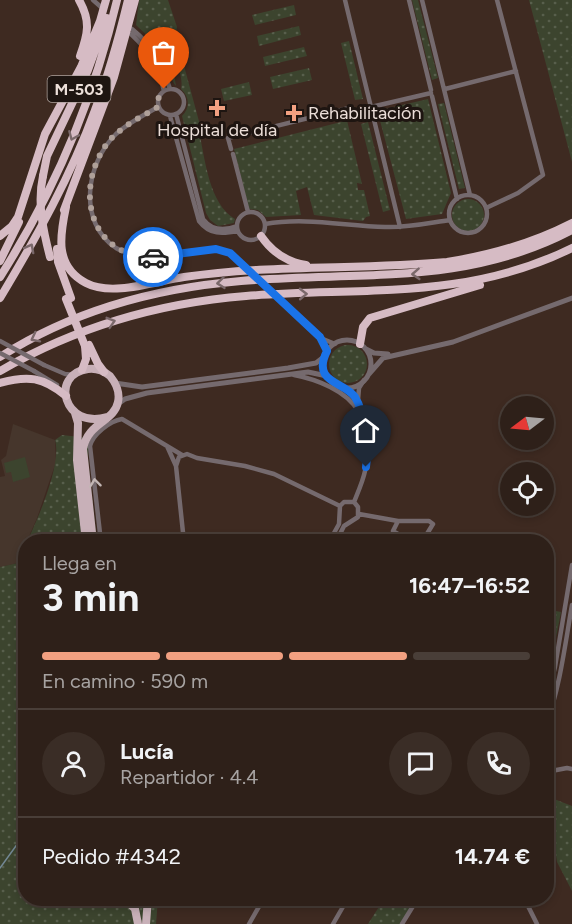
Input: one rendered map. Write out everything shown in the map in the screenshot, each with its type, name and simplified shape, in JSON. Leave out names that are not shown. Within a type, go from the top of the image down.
[{"type":"highway","points":[[61,103],[88,33],[87,16],[79,0]]},
{"type":"highway","name":"M-503","points":[[69,298],[50,257],[44,234],[40,209],[43,176],[47,156],[101,38],[112,0]]},
{"type":"highway","points":[[0,277],[35,217],[85,109],[117,0]]},
{"type":"highway","points":[[0,298],[28,251],[79,148],[107,75],[128,0]]},
{"type":"highway","name":"M-503","points":[[115,384],[98,364],[87,346],[69,298],[58,262],[57,249],[60,223],[114,77],[135,0]]},
{"type":"highway","points":[[0,236],[12,226],[18,217],[45,134],[81,67],[100,21],[102,2]]},
{"type":"highway","points":[[0,261],[21,217],[33,170]]},
{"type":"highway","points":[[66,207],[60,237],[65,262],[80,279],[101,288],[241,270],[425,264],[473,258],[516,246],[572,223]]},
{"type":"highway","points":[[0,355],[86,314],[169,291],[242,281],[399,275],[450,270],[502,258],[541,245],[572,230]]},
{"type":"highway","points":[[261,236],[276,253],[291,262],[366,267]]},
{"type":"highway","points":[[363,346],[363,327],[370,318],[508,276],[572,249]]},
{"type":"highway","points":[[0,371],[44,347],[92,328],[172,306],[246,296],[403,290],[453,285],[506,273],[572,249]]},
{"type":"highway","name":"M-503","points":[[65,394],[68,381],[78,373],[86,359],[87,346]]},
{"type":"highway","points":[[78,373],[91,369],[104,372]]},
{"type":"highway","points":[[0,383],[32,378],[48,383],[65,394],[78,423],[77,460],[85,534]]},
{"type":"highway","points":[[92,534],[83,449],[87,435],[114,411],[118,404],[115,384]]},
{"type":"highway","points":[[75,413],[91,420],[107,417]]},
{"type":"highway","points":[[133,906],[138,924]]},
{"type":"highway","points":[[146,924],[147,906]]},
{"type":"street","points":[[93,0],[102,2]]},
{"type":"street","points":[[345,0],[400,227]]},
{"type":"street","points":[[409,0],[457,199]]},
{"type":"street","points":[[422,0],[470,195]]},
{"type":"street","points":[[486,208],[518,193],[543,175],[498,0]]},
{"type":"street","points":[[132,32],[154,59],[167,90]]},
{"type":"street","points":[[432,93],[436,84],[444,89],[516,71]]},
{"type":"street","points":[[371,108],[432,93],[440,98],[444,89]]},
{"type":"street","points":[[167,90],[178,91],[183,97],[182,109],[173,115],[163,113],[158,107],[159,96],[167,90]]},
{"type":"street","points":[[158,107],[124,128],[103,151],[93,172],[90,196],[95,221],[106,240],[136,255],[157,257],[216,249],[230,253],[320,337],[334,344]]},
{"type":"street","points":[[247,212],[229,140],[350,109]]},
{"type":"street","points":[[173,115],[203,219],[207,224],[218,229],[238,229],[249,239],[261,236],[265,224],[261,215],[247,212],[239,218],[238,229]]},
{"type":"street","points":[[470,195],[480,200],[486,208],[484,226],[474,233],[468,234],[457,230],[450,220],[450,208],[457,199],[470,195]]},
{"type":"street","points":[[265,224],[305,220],[361,226],[400,227],[450,220]]},
{"type":"street","points":[[342,387],[358,385],[383,358],[453,342],[572,298]]},
{"type":"street","points":[[320,337],[326,353],[324,370],[327,376],[336,385],[350,391],[358,403]]},
{"type":"street","points":[[115,384],[141,387],[316,363],[334,344],[347,340],[381,354],[399,354]]},
{"type":"street","points":[[0,341],[44,365],[66,374],[78,373]]},
{"type":"street","points":[[363,346],[371,361],[369,374]]},
{"type":"street","points":[[0,355],[34,371],[65,394]]},
{"type":"street","points":[[118,404],[125,399],[147,393],[308,372],[327,376]]},
{"type":"street","points":[[290,374],[314,380],[348,399],[362,419]]},
{"type":"street","points":[[354,502],[365,474],[368,458],[358,403],[358,393],[364,380]]},
{"type":"street","points":[[100,534],[90,446],[97,432],[122,419],[182,455]]},
{"type":"street","points":[[165,444],[176,466]]},
{"type":"street","points":[[183,534],[176,461],[182,455],[187,454],[197,458],[261,469],[340,506]]},
{"type":"street","points":[[333,534],[339,524],[340,506],[347,501],[354,502],[359,514],[356,519],[344,526],[340,534]]},
{"type":"street","points":[[359,514],[398,521],[429,521],[433,524],[427,534]]},
{"type":"street","points":[[339,517],[351,522]]},
{"type":"street","points":[[398,521],[393,531],[398,534]]},
{"type":"street","points":[[554,663],[572,565]]},
{"type":"street","points":[[554,698],[570,629],[572,605]]},
{"type":"street","points":[[561,628],[570,629]]},
{"type":"street","points":[[554,771],[572,769]]},
{"type":"street","points":[[249,924],[259,906]]},
{"type":"street","points":[[333,924],[343,906]]},
{"type":"street","points":[[404,923],[414,906]]},
{"type":"street","points":[[528,906],[536,924]]},
{"type":"shaded area","points":[[13,424],[55,440],[56,462],[37,518],[30,534],[18,534],[18,563],[0,567],[0,477],[5,476],[1,460],[6,456]]},
{"type":"green space","points":[[139,0],[168,0],[177,27],[171,57],[176,86],[162,53],[136,25]]},
{"type":"green space","points":[[412,0],[418,0],[438,78],[432,80]]},
{"type":"green space","points":[[529,0],[572,0],[572,162]]},
{"type":"green space","points":[[294,5],[296,15],[255,25],[252,15]]},
{"type":"green space","points":[[299,26],[301,35],[259,46],[257,36]]},
{"type":"green space","points":[[349,41],[363,99],[355,100],[341,43]]},
{"type":"green space","points":[[304,47],[307,56],[265,66],[263,57]]},
{"type":"green space","points":[[180,51],[200,125],[199,131],[210,180],[219,203],[235,219],[234,223],[218,226],[210,220],[206,213],[182,116],[188,102],[181,89],[178,61]]},
{"type":"green space","points":[[309,68],[312,80],[273,89],[270,77]]},
{"type":"green space","points":[[249,82],[252,95],[224,101],[221,89]]},
{"type":"green space","points":[[428,99],[451,193],[442,214],[406,219],[378,113],[381,110]]},
{"type":"green space","points":[[444,103],[465,188],[459,189],[438,104]]},
{"type":"green space","points":[[346,116],[362,184],[357,183],[358,190],[364,190],[370,216],[363,221],[314,215],[307,187],[296,191],[301,215],[266,217],[258,210],[249,209],[234,149],[341,122],[341,117]]},
{"type":"green space","points":[[368,122],[390,210],[383,212],[361,124]]},
{"type":"green space","points":[[468,199],[479,204],[484,215],[479,226],[468,231],[457,226],[452,215],[457,204]]},
{"type":"green space","points":[[348,345],[362,350],[367,364],[362,378],[348,383],[334,378],[329,364],[334,350]]},
{"type":"green space","points":[[62,435],[89,438],[88,459],[96,534],[31,534],[43,506],[52,476],[55,463],[55,440]]},
{"type":"green space","points":[[25,457],[30,477],[13,482],[11,472],[6,473],[4,463]]},
{"type":"green space","points":[[18,563],[18,906],[157,906],[156,924],[0,924],[0,567]]},
{"type":"green space","points":[[554,611],[561,612],[554,647]]},
{"type":"green space","points":[[554,799],[572,806],[572,891],[557,862],[554,843]]},
{"type":"green space","points":[[380,906],[412,906],[401,924],[368,924]]},
{"type":"waterway","points":[[0,868],[18,843]]},
{"type":"way so far","points":[[153,257],[126,253],[106,240],[91,210],[90,196],[93,172],[109,141],[124,128],[158,107],[159,96],[164,89]]},
{"type":"place","name":"Hospital de día","points":[[217,108]]},
{"type":"place","name":"Rehabilitación","points":[[294,113]]},
{"type":"route","points":[[153,257],[216,249],[230,253],[320,337],[327,351],[324,363],[327,376],[336,385],[350,391],[358,403],[367,446],[366,467]]}]
